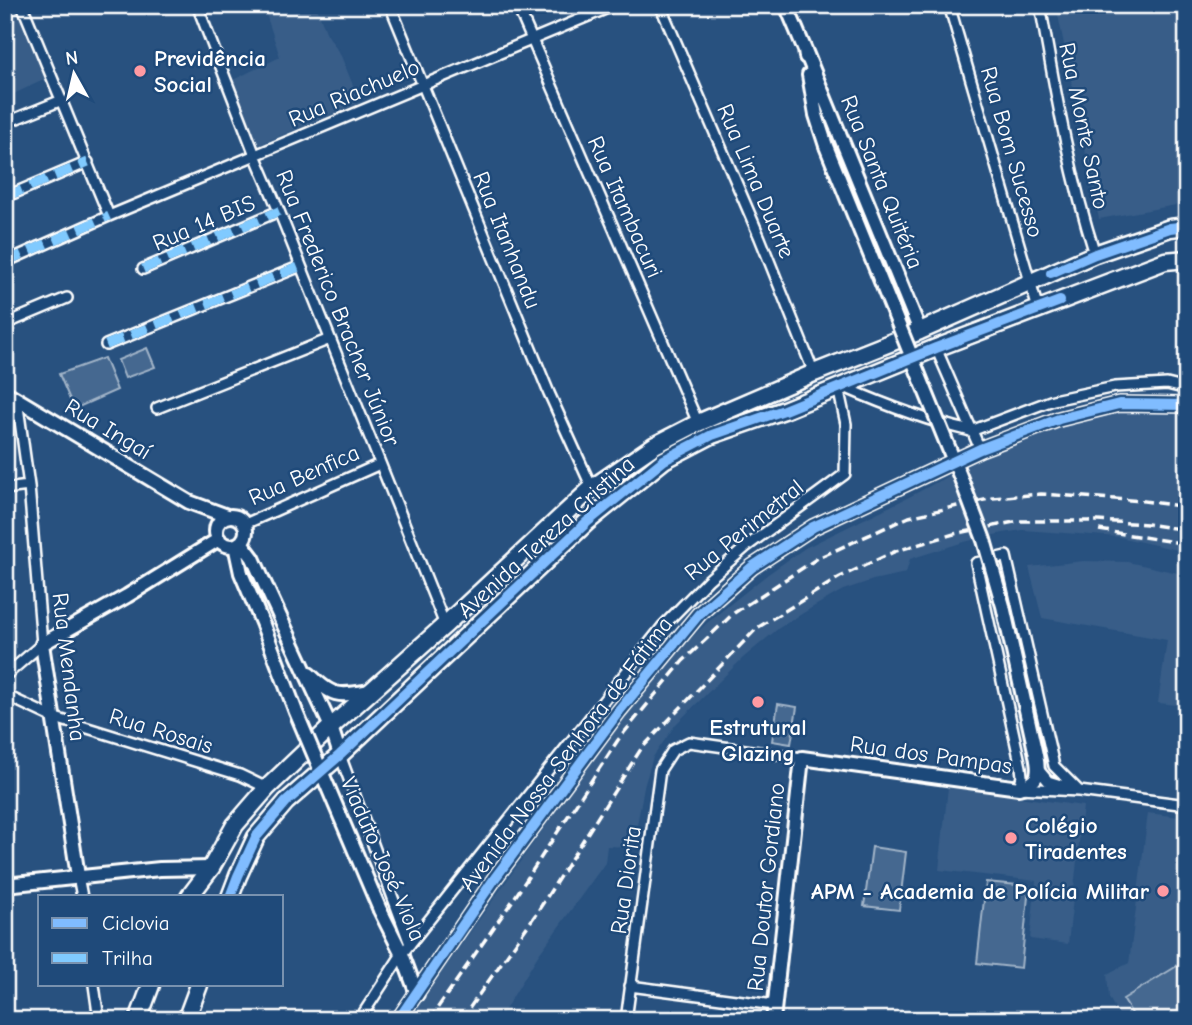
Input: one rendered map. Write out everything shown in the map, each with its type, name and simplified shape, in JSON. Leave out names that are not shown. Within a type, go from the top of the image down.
[{"type":"highway","name":"Avenida Tereza Cristina","points":[[191,895],[211,868],[235,825],[267,788],[592,488],[655,445],[698,423],[920,331],[1095,254],[1170,228],[1187,226]]},
{"type":"highway","name":"Avenida Tereza Cristina","points":[[231,895],[256,836],[286,803],[587,522],[664,460],[712,436],[936,348],[1165,261],[1187,259]]},
{"type":"highway","points":[[138,1020],[151,986]]},
{"type":"highway","points":[[186,1020],[199,986]]},
{"type":"street","points":[[5,262],[109,216],[22,5]]},
{"type":"street","name":"Rua Frederico Bracher Júnior","points":[[197,5],[445,625]]},
{"type":"street","name":"Rua Itanhandu","points":[[390,5],[549,393],[592,488]]},
{"type":"street","name":"Rua Itambacuri","points":[[517,5],[698,423]]},
{"type":"street","name":"Rua Riachuelo","points":[[109,216],[615,5]]},
{"type":"street","name":"Rua Lima Duarte","points":[[660,5],[760,238],[814,373]]},
{"type":"street","name":"Rua Santa Quitéria","points":[[786,5],[920,331]]},
{"type":"street","name":"Rua Bom Sucesso","points":[[949,5],[1038,309]]},
{"type":"street","name":"Rua Monte Santo","points":[[1040,5],[1066,141],[1085,224],[1095,254]]},
{"type":"street","name":"Rua Santa Quitéria","points":[[805,50],[816,115],[826,146],[984,540],[1003,606],[1038,769]]},
{"type":"street","points":[[5,123],[62,100]]},
{"type":"street","points":[[5,197],[88,162]]},
{"type":"street","name":"Rua 14 BIS","points":[[143,269],[279,211]]},
{"type":"street","points":[[106,345],[301,266]]},
{"type":"street","points":[[5,324],[67,298]]},
{"type":"street","points":[[157,408],[330,339]]},
{"type":"street","points":[[936,348],[980,449]]},
{"type":"street","points":[[840,386],[942,424],[971,430],[1053,400],[1115,387],[1167,384],[1187,389]]},
{"type":"street","name":"Rua Perimetral","points":[[359,1020],[406,949],[662,627],[708,580],[747,546],[845,474],[846,424],[840,386]]},
{"type":"street","name":"Rua Mendanha","points":[[11,396],[29,486],[42,644],[82,895]]},
{"type":"street","name":"Rua Ingaí","points":[[11,396],[190,502],[227,516]]},
{"type":"street","name":"Avenida Nossa Senhora de Fátima","points":[[398,1020],[495,878],[610,722],[699,614],[751,568],[813,527],[980,449],[1059,419],[1119,404],[1187,405]]},
{"type":"street","name":"Rua Benfica","points":[[245,524],[380,464]]},
{"type":"street","points":[[5,489],[29,486]]},
{"type":"street","name":"Rua Ingaí","points":[[190,502],[217,534]]},
{"type":"street","points":[[227,516],[236,517],[245,524],[246,534],[238,543],[227,545],[217,534],[218,523],[227,516]]},
{"type":"street","points":[[5,676],[42,644],[127,596],[217,534]]},
{"type":"street","points":[[238,543],[253,558],[331,727],[406,949]]},
{"type":"street","name":"Viaduto José Viola","points":[[238,543],[241,573],[296,712],[380,910],[406,949],[417,994]]},
{"type":"street","points":[[1019,788],[1021,767],[976,563],[1006,556],[1054,766],[1079,791]]},
{"type":"street","points":[[304,669],[332,693],[342,695],[370,691]]},
{"type":"street","name":"Rua Rosais","points":[[5,695],[52,717],[240,775],[267,788]]},
{"type":"street","name":"Rua dos Pampas","points":[[673,750],[689,742],[1019,788],[1079,791],[1187,805]]},
{"type":"street","name":"Rua Diorita","points":[[626,1020],[660,770],[673,750]]},
{"type":"street","name":"Rua Doutor Gordiano","points":[[772,1020],[802,758]]},
{"type":"street","points":[[1019,788],[1035,780],[1038,769]]},
{"type":"street","points":[[1038,769],[1048,781],[1079,791]]},
{"type":"street","points":[[5,885],[160,869],[211,868]]},
{"type":"street","points":[[94,986],[99,1020]]},
{"type":"street","points":[[630,986],[774,1005]]},
{"type":"shaded area","points":[[5,5],[22,5],[52,76],[5,98]]},
{"type":"shaded area","points":[[263,5],[316,5],[360,102],[256,146],[231,81],[280,57]]},
{"type":"shaded area","points":[[1056,5],[1187,5],[1187,203],[1099,219]]},
{"type":"shaded area","points":[[147,348],[155,367],[125,378],[118,360]]},
{"type":"shaded area","points":[[104,358],[117,390],[74,409],[59,374]]},
{"type":"shaded area","points":[[1141,407],[1187,410],[1187,552],[1119,537],[1023,530],[964,542],[910,559],[906,573],[843,590],[813,607],[779,628],[743,658],[676,724],[653,757],[644,787],[633,847],[607,846],[605,863],[537,957],[497,1020],[408,1020],[607,739],[680,649],[708,622],[805,548],[976,461],[1041,430],[1105,411]]},
{"type":"shaded area","points":[[1084,561],[1128,562],[1187,575],[1187,706],[1158,703],[1167,640],[1042,618],[1029,567]]},
{"type":"shaded area","points":[[778,704],[797,707],[791,744],[772,741]]},
{"type":"shaded area","name":"Colégio Tiradentes","points":[[948,787],[1083,806],[1068,944],[1030,939],[1036,881],[939,870]]},
{"type":"shaded area","name":"APM - Academia de Polícia Militar","points":[[1148,813],[1187,818],[1187,1020],[1122,1020],[1109,998],[1107,974],[1129,963]]},
{"type":"shaded area","points":[[872,847],[906,852],[899,910],[864,906]]},
{"type":"shaded area","points":[[986,882],[1029,886],[1021,968],[977,963]]},
{"type":"shaded area","points":[[1187,960],[1187,1020],[1136,1020],[1123,999]]},
{"type":"railway","points":[[429,1020],[513,900],[618,740],[683,661],[734,613],[818,558],[909,517],[993,498],[1041,494],[1144,501],[1187,507]]},
{"type":"railway","points":[[461,1020],[536,914],[641,749],[757,628],[840,577],[896,551],[954,534],[1019,521],[1098,521],[1187,530]]},
{"type":"railway","points":[[1099,530],[1187,544]]},
{"type":"marked path","points":[[5,197],[88,162]]},
{"type":"marked path","points":[[143,269],[279,211]]},
{"type":"marked path","points":[[5,262],[109,216]]},
{"type":"marked path","points":[[106,345],[301,266]]},
{"type":"cycle path","points":[[1051,273],[1095,254],[1170,228],[1187,226]]},
{"type":"cycle path","points":[[231,895],[256,837],[286,802],[340,755],[587,522],[664,460],[712,435],[784,410],[1060,301]]},
{"type":"cycle path","points":[[398,1020],[495,878],[619,711],[699,614],[752,567],[813,527],[980,449],[1059,419],[1119,404],[1187,405]]},
{"type":"place","name":"Previdência Social","points":[[140,71]]},
{"type":"place","name":"Estrutural Glazing","points":[[758,702]]},
{"type":"place","name":"Colégio Tiradentes","points":[[1011,838]]},
{"type":"place","name":"APM - Academia de Polícia Militar","points":[[1163,891]]}]
